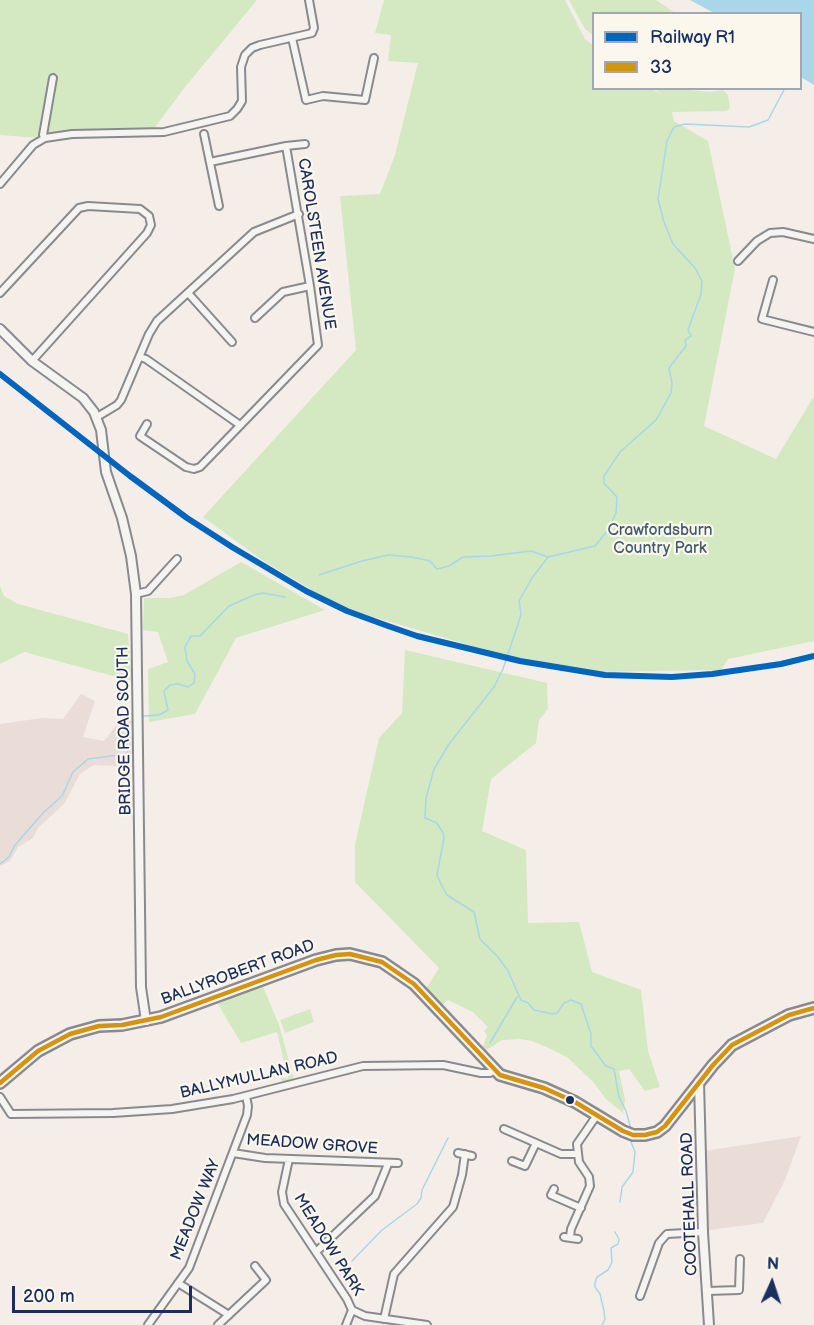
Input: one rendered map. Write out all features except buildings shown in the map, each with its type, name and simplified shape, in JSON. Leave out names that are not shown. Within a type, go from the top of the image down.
[{"type":"main road","name":"BALLYROBERT ROAD","points":[[0,1083],[38,1051],[70,1034],[99,1026],[146,1021],[316,960],[336,955],[364,956],[382,962],[414,984],[495,1070]]},
{"type":"main road","points":[[495,1070],[500,1075],[544,1088],[628,1133],[639,1135],[653,1133],[665,1126],[723,1054],[738,1041],[789,1015],[814,1008]]},
{"type":"street","points":[[0,184],[33,145],[45,138],[72,134],[157,132],[226,118],[237,110],[242,101],[241,67],[245,55],[255,46],[314,32],[309,0]]},
{"type":"street","points":[[292,38],[306,100],[323,96],[365,100],[374,58]]},
{"type":"street","points":[[45,138],[43,135],[53,78]]},
{"type":"street","points":[[204,134],[219,206]]},
{"type":"street","points":[[210,162],[305,144]]},
{"type":"street","name":"CAROLSTEEN AVENUE","points":[[147,424],[140,435],[192,469],[202,465],[317,348],[319,339],[286,146]]},
{"type":"street","points":[[0,293],[79,208],[88,206],[140,209],[149,216],[150,229],[32,361]]},
{"type":"street","points":[[0,329],[32,361],[83,398],[97,417],[121,401],[153,325],[254,232],[298,214]]},
{"type":"street","points":[[738,261],[757,241],[770,232],[783,232],[814,239]]},
{"type":"street","points":[[773,280],[762,319],[814,332]]},
{"type":"street","points":[[255,318],[283,292],[310,286]]},
{"type":"street","points":[[188,293],[232,342]]},
{"type":"street","points":[[140,357],[240,425]]},
{"type":"street","name":"BRIDGE ROAD SOUTH","points":[[97,417],[106,472],[122,519],[131,556],[136,594],[141,987],[146,1021]]},
{"type":"street","points":[[136,594],[148,591],[177,559]]},
{"type":"street","name":"BALLYMULLAN ROAD","points":[[0,1097],[11,1114],[172,1109],[246,1096],[363,1066],[443,1065],[490,1073],[495,1070]]},
{"type":"street","name":"COOTEHALL ROAD","points":[[699,1082],[709,1325]]},
{"type":"street","name":"MEADOW WAY","points":[[148,1325],[189,1268],[247,1115],[246,1096]]},
{"type":"street","points":[[571,1238],[571,1229],[590,1186],[589,1177],[579,1162],[577,1144],[597,1115]]},
{"type":"street","points":[[504,1129],[561,1154],[577,1154]]},
{"type":"street","points":[[512,1161],[527,1167],[536,1143]]},
{"type":"street","name":"MEADOW GROVE","points":[[233,1154],[289,1159],[398,1163]]},
{"type":"street","points":[[384,1319],[394,1274],[453,1207],[465,1154]]},
{"type":"street","name":"MEADOW PARK","points":[[289,1159],[282,1200],[352,1310],[358,1314],[427,1325]]},
{"type":"street","name":"MEADOW GROVE","points":[[316,1252],[375,1196],[388,1164]]},
{"type":"street","points":[[551,1195],[581,1208]]},
{"type":"street","points":[[640,1296],[658,1243],[666,1234],[704,1232]]},
{"type":"street","points":[[707,1291],[739,1290],[740,1259]]},
{"type":"street","points":[[218,1325],[266,1280],[255,1266]]},
{"type":"street","points":[[178,1284],[229,1315]]},
{"type":"street","name":"MEADOW PARK","points":[[346,1325],[352,1310]]},
{"type":"shaded area","points":[[81,694],[95,701],[83,737],[104,741],[127,711],[133,713],[134,750],[131,767],[94,765],[80,774],[64,804],[38,828],[33,838],[18,847],[10,861],[0,866],[0,724],[42,718],[63,719]]},
{"type":"shaded area","points":[[801,1136],[785,1180],[763,1223],[709,1230],[704,1151]]},
{"type":"green space","points":[[0,0],[257,0],[185,87],[153,130],[96,130],[48,134],[49,127],[43,128],[40,138],[0,135]]},
{"type":"green space","name":"Crawfordsburn Country Park","points":[[384,0],[565,0],[585,39],[592,44],[592,90],[654,90],[662,95],[656,90],[710,92],[723,90],[728,95],[730,109],[726,111],[672,112],[674,121],[708,141],[735,269],[704,426],[776,459],[814,396],[814,641],[728,659],[721,670],[591,672],[496,653],[340,607],[262,560],[203,517],[356,350],[340,196],[380,194],[395,155],[418,63],[388,61],[391,35],[375,33]]},
{"type":"green space","points":[[569,0],[656,0],[674,12],[592,12],[592,34],[585,29]]},
{"type":"green space","points":[[241,562],[325,610],[236,638],[195,714],[149,722],[148,669],[168,662],[158,632],[143,630],[144,598],[170,598],[184,595]]},
{"type":"green space","points":[[0,586],[4,596],[18,604],[128,634],[132,681],[24,652],[0,664]]},
{"type":"green space","points":[[405,650],[547,683],[548,709],[539,720],[536,743],[491,779],[482,831],[526,850],[528,923],[579,922],[592,972],[641,990],[648,1051],[660,1087],[645,1091],[629,1069],[619,1071],[625,1100],[623,1113],[606,1099],[594,1083],[568,1058],[551,1049],[520,1039],[502,1040],[485,1051],[483,1047],[487,1035],[484,1031],[488,1027],[473,1012],[448,1000],[441,1006],[426,989],[439,968],[355,882],[355,845],[379,738],[402,713]]},
{"type":"green space","points":[[262,984],[279,1025],[293,1081],[283,1082],[280,1078],[288,1078],[277,1032],[241,1043],[218,1004]]},
{"type":"green space","points":[[310,1009],[314,1022],[285,1033],[280,1020]]},
{"type":"water","points":[[690,0],[814,0],[814,85],[802,78],[802,12],[712,12]]},
{"type":"waterway","points":[[319,575],[388,555],[430,561],[437,569],[449,566],[463,557],[531,551],[548,557],[595,546],[608,530],[616,513],[617,497],[604,483],[604,476],[620,452],[656,420],[671,393],[669,368],[686,346],[685,340],[691,336],[688,330],[701,294],[702,281],[695,268],[673,244],[658,199],[667,141],[674,127],[685,124],[749,127],[768,120],[784,90]]},
{"type":"waterway","points":[[548,557],[532,578],[519,601],[521,614],[519,621],[503,669],[494,687],[449,744],[434,769],[426,798],[425,818],[437,823],[443,833],[437,875],[441,884],[447,895],[474,912],[480,939],[508,971],[521,1000],[528,1003],[534,1010],[553,1014],[557,1013],[564,1003],[571,1000],[581,1004],[591,1034],[591,1046],[606,1066],[614,1069],[619,1097],[631,1129]]},
{"type":"waterway","points":[[141,718],[159,715],[168,710],[164,691],[170,685],[178,684],[188,687],[194,683],[195,674],[187,661],[185,647],[191,636],[200,636],[229,606],[254,595],[263,593],[285,597]]},
{"type":"waterway","points":[[0,864],[9,857],[15,845],[44,812],[62,796],[73,772],[88,759],[128,754],[126,730],[135,723]]},
{"type":"waterway","points":[[490,1043],[517,997]]},
{"type":"waterway","points":[[352,1261],[382,1230],[417,1204],[448,1138]]},
{"type":"waterway","points":[[620,1202],[622,1187],[633,1172],[635,1152],[631,1142]]},
{"type":"waterway","points":[[602,1325],[605,1319],[604,1311],[595,1283],[597,1277],[608,1270],[612,1262],[611,1248],[618,1244],[619,1239],[615,1232]]},
{"type":"rail line","name":"R1","points":[[0,374],[187,518],[306,591],[347,611],[388,626],[417,636],[520,661],[605,675],[672,677],[712,674],[781,664],[814,656]]},
{"type":"transit line","name":"33","points":[[0,1083],[38,1051],[70,1034],[99,1026],[122,1025],[161,1017],[316,960],[350,954],[382,962],[414,984],[500,1075],[544,1088],[575,1102],[623,1131],[633,1135],[645,1135],[657,1132],[665,1126],[713,1065],[732,1045],[789,1015],[814,1008]]}]
